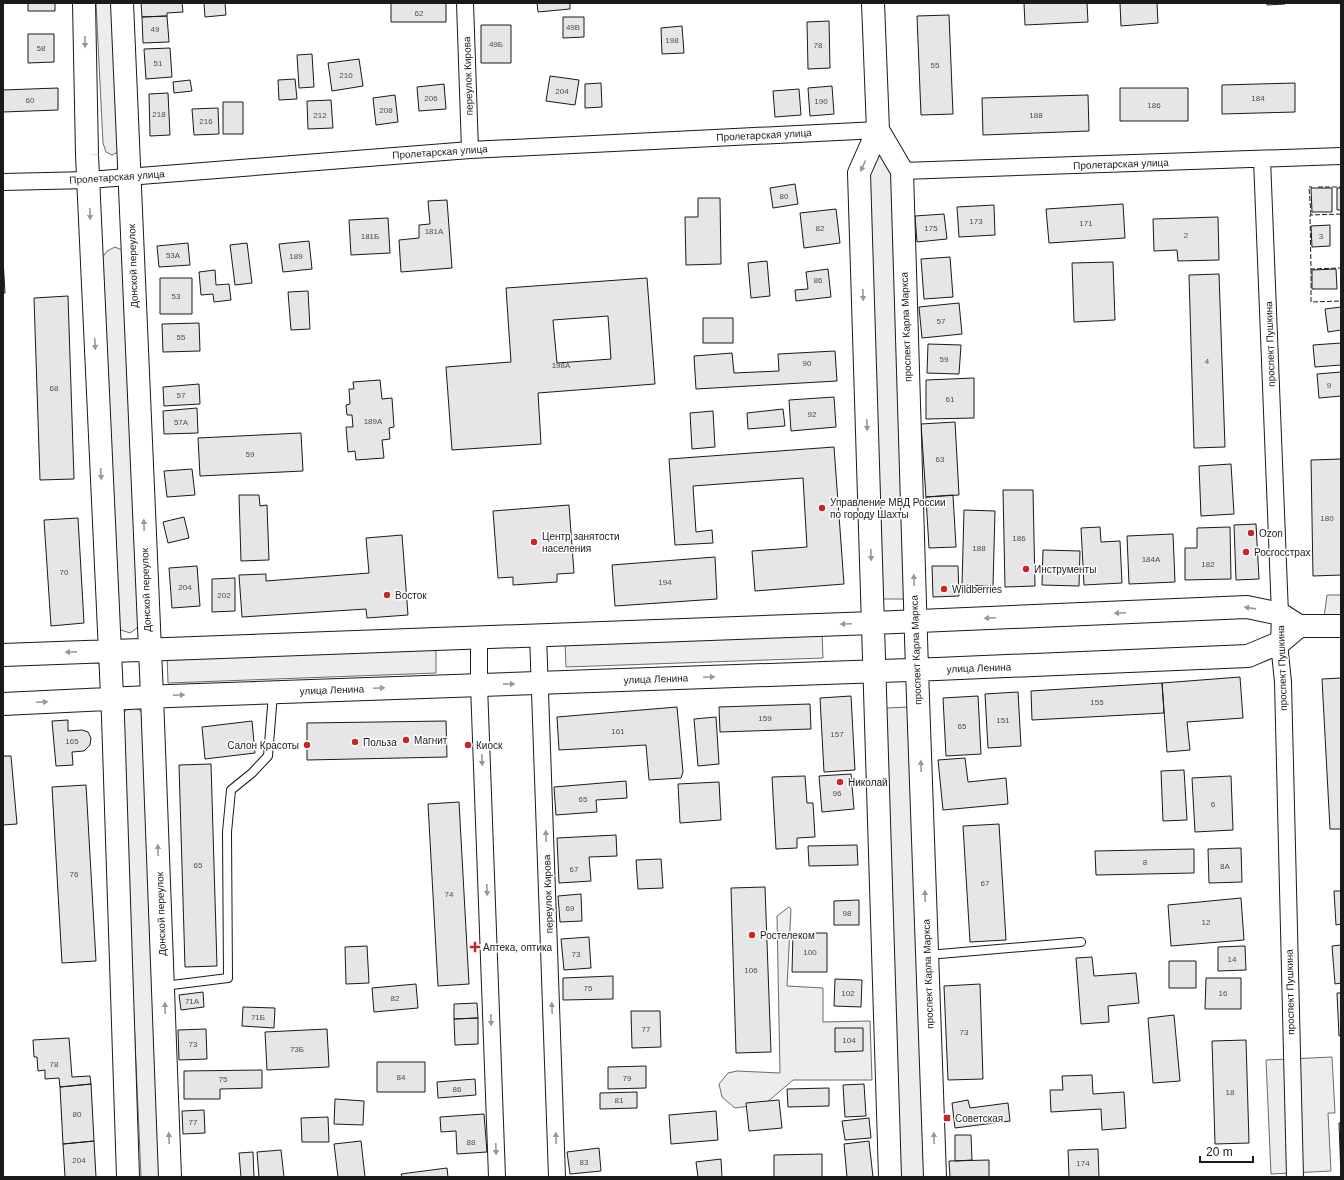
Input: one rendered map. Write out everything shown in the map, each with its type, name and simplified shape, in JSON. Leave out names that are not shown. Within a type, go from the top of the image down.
[{"type":"main road","points":[[84,3],[89,180],[112,698],[128,1177]]},
{"type":"main road","name":"Донской переулок","points":[[122,3],[164,986],[170,1177]]},
{"type":"main road","name":"проспект Карла Маркса","points":[[873,3],[878,130],[859,173],[890,1177]]},
{"type":"main road","name":"проспект Карла Маркса","points":[[878,130],[902,171],[916,670],[928,955],[935,1177]]},
{"type":"main road","points":[[3,655],[149,648],[873,623],[1247,607],[1280,614],[1299,626],[1341,626]]},
{"type":"main road","name":"улица Ленина","points":[[3,704],[152,696],[916,670],[1248,656],[1279,643],[1299,626]]},
{"type":"street","name":"переулок Кирова","points":[[465,3],[470,150]]},
{"type":"street","name":"Пролетарская улица","points":[[3,182],[89,180],[470,150],[878,130]]},
{"type":"street","name":"Пролетарская улица","points":[[902,171],[1341,156]]},
{"type":"street","name":"проспект Пушкина","points":[[1262,159],[1280,614],[1279,643],[1283,682],[1294,1177]]},
{"type":"street","name":"переулок Кирова","points":[[538,635],[541,683],[557,1177]]},
{"type":"street","points":[[479,637],[479,684],[497,1177]]},
{"type":"lane","points":[[164,986],[228,978],[227,832],[231,790],[252,773],[268,756],[273,692]]},
{"type":"lane","points":[[928,955],[1080,942]]},
{"type":"shaded area","points":[[96,3],[115,3],[118,152],[112,155],[106,152],[103,143]]},
{"type":"shaded area","points":[[879,141],[898,172],[908,599],[879,599],[865,173]]},
{"type":"shaded area","points":[[115,247],[122,250],[141,620],[137,628],[130,633],[121,630],[117,622],[102,258],[107,251]]},
{"type":"shaded area","points":[[1327,595],[1341,595],[1341,616],[1324,617]]},
{"type":"shaded area","points":[[822,633],[823,658],[566,667],[565,642]]},
{"type":"shaded area","points":[[436,647],[436,673],[168,683],[167,655]]},
{"type":"shaded area","points":[[130,707],[140,710],[147,722],[163,1177],[141,1177],[121,722],[123,713]]},
{"type":"shaded area","points":[[910,707],[925,1177],[900,1177],[885,708]]},
{"type":"shaded area","points":[[789,907],[791,909],[787,986],[823,988],[823,1022],[870,1021],[872,1080],[793,1080],[765,1104],[735,1108],[722,1097],[719,1084],[728,1073],[737,1071],[780,1073],[777,916]]},
{"type":"shaded area","points":[[1332,1057],[1335,1113],[1328,1113],[1331,1171],[1271,1174],[1266,1060]]},
{"type":"building","points":[[28,3],[55,3],[55,11],[28,11]]},
{"type":"building","points":[[141,3],[182,3],[183,12],[167,13],[167,16],[142,17]]},
{"type":"building","points":[[204,3],[225,3],[226,15],[205,17]]},
{"type":"building","points":[[391,3],[446,3],[446,22],[391,22]]},
{"type":"building","points":[[537,3],[570,3],[570,9],[538,12]]},
{"type":"building","points":[[1024,3],[1087,3],[1088,22],[1025,25]]},
{"type":"building","points":[[1120,3],[1157,3],[1158,23],[1121,26]]},
{"type":"building","points":[[1267,3],[1285,3],[1285,4],[1267,5]]},
{"type":"building","points":[[949,15],[953,114],[921,115],[917,16]]},
{"type":"building","points":[[167,16],[169,42],[143,43],[142,17]]},
{"type":"building","points":[[563,17],[584,17],[584,37],[563,38]]},
{"type":"building","points":[[829,21],[830,68],[808,69],[807,22]]},
{"type":"building","points":[[481,25],[511,25],[511,63],[481,63]]},
{"type":"building","points":[[682,26],[684,53],[662,54],[661,28]]},
{"type":"building","points":[[28,34],[54,34],[54,62],[28,63]]},
{"type":"building","points":[[170,48],[172,77],[146,79],[144,49]]},
{"type":"building","points":[[312,54],[314,87],[299,88],[297,55]]},
{"type":"building","points":[[359,59],[363,86],[332,91],[328,63]]},
{"type":"building","points":[[550,76],[579,80],[575,105],[546,101]]},
{"type":"building","points":[[295,79],[297,99],[279,100],[278,80]]},
{"type":"building","points":[[190,80],[192,91],[174,93],[173,82]]},
{"type":"building","points":[[601,83],[602,107],[585,108],[585,84]]},
{"type":"building","points":[[1295,83],[1295,112],[1222,114],[1222,85]]},
{"type":"building","points":[[444,84],[446,109],[419,111],[417,87]]},
{"type":"building","points":[[832,86],[834,114],[810,116],[808,88]]},
{"type":"building","points":[[58,88],[58,110],[3,112],[3,90]]},
{"type":"building","points":[[1120,88],[1188,88],[1188,121],[1120,121]]},
{"type":"building","points":[[799,89],[801,115],[775,117],[773,91]]},
{"type":"building","points":[[168,93],[170,135],[150,136],[149,94]]},
{"type":"building","points":[[395,95],[398,122],[376,125],[373,98]]},
{"type":"building","points":[[1088,95],[1089,131],[983,135],[982,98]]},
{"type":"building","points":[[331,100],[333,128],[308,129],[307,101]]},
{"type":"building","points":[[223,102],[243,102],[243,134],[223,134]]},
{"type":"building","points":[[218,108],[219,134],[194,135],[192,109]]},
{"type":"building","points":[[795,184],[798,204],[773,208],[770,188]]},
{"type":"building","points":[[1311,188],[1332,188],[1332,212],[1312,212]]},
{"type":"building","points":[[1337,188],[1341,188],[1341,210],[1337,210]]},
{"type":"building","points":[[698,198],[720,198],[721,264],[686,265],[685,217],[698,217]]},
{"type":"building","points":[[447,200],[452,268],[401,272],[399,240],[419,238],[419,225],[430,224],[428,201]]},
{"type":"building","points":[[1123,204],[1125,238],[1049,243],[1046,209]]},
{"type":"building","points":[[994,205],[995,235],[959,237],[957,207]]},
{"type":"building","points":[[836,209],[840,243],[804,248],[800,213]]},
{"type":"building","points":[[944,214],[947,239],[917,242],[915,216]]},
{"type":"building","points":[[1218,217],[1219,260],[1178,261],[1177,250],[1154,251],[1153,219]]},
{"type":"building","points":[[388,218],[390,253],[351,255],[349,220]]},
{"type":"building","points":[[1330,225],[1330,246],[1312,247],[1311,226]]},
{"type":"building","points":[[309,241],[312,269],[283,272],[279,244]]},
{"type":"building","points":[[188,243],[190,265],[159,267],[157,246]]},
{"type":"building","points":[[247,243],[252,283],[235,285],[230,245]]},
{"type":"building","points":[[950,257],[953,297],[924,299],[921,259]]},
{"type":"building","points":[[3,259],[5,293],[3,293]]},
{"type":"building","points":[[767,261],[770,296],[751,298],[748,263]]},
{"type":"building","points":[[1113,262],[1115,320],[1074,322],[1072,263]]},
{"type":"building","points":[[828,269],[831,297],[796,301],[795,290],[808,289],[806,272]]},
{"type":"building","points":[[1336,269],[1337,289],[1312,289],[1312,270]]},
{"type":"building","points":[[215,270],[216,285],[229,284],[231,300],[214,302],[213,294],[201,295],[199,272]]},
{"type":"building","points":[[1219,274],[1225,447],[1194,448],[1189,275]]},
{"type":"building","points":[[160,278],[192,278],[192,314],[160,314]]},
{"type":"building","points":[[647,278],[655,384],[538,393],[541,444],[452,450],[446,367],[511,362],[506,288]],"holes":[[[608,316],[611,359],[557,363],[553,320]]]},
{"type":"building","points":[[308,291],[310,329],[291,330],[288,292]]},
{"type":"building","points":[[68,296],[74,479],[40,480],[34,298]]},
{"type":"building","points":[[959,303],[962,334],[922,338],[919,307]]},
{"type":"building","points":[[1341,307],[1341,330],[1328,332],[1325,309]]},
{"type":"building","points":[[703,318],[733,318],[733,343],[703,343]]},
{"type":"building","points":[[199,323],[200,351],[163,352],[162,324]]},
{"type":"building","points":[[1341,343],[1341,365],[1315,367],[1313,345]]},
{"type":"building","points":[[928,344],[961,345],[959,374],[927,373]]},
{"type":"building","points":[[835,351],[837,381],[696,389],[694,356],[732,353],[734,373],[779,371],[778,354]]},
{"type":"building","points":[[1341,372],[1341,396],[1319,398],[1317,374]]},
{"type":"building","points":[[974,378],[974,418],[926,419],[926,380]]},
{"type":"building","points":[[380,380],[382,399],[392,398],[394,427],[389,428],[390,439],[382,440],[384,458],[356,460],[355,451],[348,452],[346,427],[353,427],[352,415],[347,415],[346,405],[350,404],[349,389],[354,389],[353,382]]},
{"type":"building","points":[[199,384],[200,404],[164,406],[163,387]]},
{"type":"building","points":[[834,397],[836,427],[791,431],[789,400]]},
{"type":"building","points":[[197,408],[198,433],[164,434],[163,411]]},
{"type":"building","points":[[783,409],[785,426],[748,429],[747,413]]},
{"type":"building","points":[[713,411],[715,447],[692,449],[690,413]]},
{"type":"building","points":[[955,422],[959,495],[926,497],[921,424]]},
{"type":"building","points":[[301,433],[303,471],[200,476],[198,438]]},
{"type":"building","name":"Управление МВД России по городу Шахты","points":[[834,447],[844,584],[755,591],[752,551],[807,547],[803,478],[693,486],[696,532],[712,530],[713,543],[675,545],[669,459]]},
{"type":"building","points":[[1341,459],[1341,575],[1313,576],[1311,460]]},
{"type":"building","points":[[1231,464],[1234,514],[1201,516],[1199,466]]},
{"type":"building","points":[[192,469],[195,495],[167,497],[164,471]]},
{"type":"building","points":[[1003,490],[1033,490],[1035,586],[1005,587]]},
{"type":"building","points":[[239,495],[259,495],[260,506],[267,505],[269,560],[241,561]]},
{"type":"building","points":[[953,495],[956,547],[929,548],[926,497]]},
{"type":"building","name":"Центр занятости населения","points":[[569,505],[574,573],[557,574],[557,582],[513,585],[513,577],[498,578],[493,511]]},
{"type":"building","points":[[964,510],[995,511],[993,586],[962,585]]},
{"type":"building","points":[[184,517],[189,538],[168,543],[163,522]]},
{"type":"building","points":[[78,518],[84,623],[51,626],[44,520]]},
{"type":"building","name":"Росгосстрах","points":[[1256,524],[1259,579],[1236,580],[1234,525]]},
{"type":"building","points":[[1100,527],[1101,542],[1120,541],[1122,583],[1084,585],[1081,528]]},
{"type":"building","points":[[1230,527],[1231,579],[1185,580],[1185,548],[1197,548],[1197,528]]},
{"type":"building","points":[[1173,534],[1175,582],[1129,584],[1127,536]]},
{"type":"building","points":[[402,535],[408,615],[367,618],[366,609],[242,617],[239,575],[266,574],[266,581],[369,573],[366,538]]},
{"type":"building","points":[[1043,550],[1080,551],[1079,586],[1042,585]]},
{"type":"building","points":[[715,557],[717,599],[615,606],[612,565]]},
{"type":"building","points":[[197,566],[200,606],[172,608],[169,568]]},
{"type":"building","points":[[932,566],[958,566],[959,596],[933,597]]},
{"type":"building","points":[[235,578],[235,611],[212,612],[212,579]]},
{"type":"building","points":[[1240,677],[1243,718],[1187,722],[1190,750],[1167,752],[1162,683]]},
{"type":"building","points":[[1341,678],[1341,829],[1330,829],[1322,679]]},
{"type":"building","points":[[1162,683],[1164,713],[1032,720],[1031,691]]},
{"type":"building","points":[[1018,692],[1021,746],[988,748],[985,694]]},
{"type":"building","points":[[851,696],[855,770],[824,772],[820,698]]},
{"type":"building","points":[[978,696],[981,754],[946,756],[943,698]]},
{"type":"building","points":[[810,704],[811,729],[720,732],[719,707]]},
{"type":"building","points":[[677,707],[683,772],[681,778],[649,780],[646,745],[559,750],[557,717]]},
{"type":"building","points":[[716,717],[719,764],[698,766],[694,719]]},
{"type":"building","points":[[68,720],[68,731],[82,730],[88,732],[91,738],[90,745],[84,751],[72,752],[73,765],[56,766],[52,721]]},
{"type":"building","points":[[252,721],[255,753],[205,759],[202,727]]},
{"type":"building","points":[[446,721],[447,757],[307,760],[307,723]]},
{"type":"building","points":[[3,756],[11,756],[17,824],[3,825]]},
{"type":"building","points":[[965,758],[968,782],[1006,778],[1008,804],[943,810],[938,760]]},
{"type":"building","points":[[211,764],[217,966],[185,967],[179,765]]},
{"type":"building","points":[[1184,770],[1187,820],[1163,821],[1161,771]]},
{"type":"building","points":[[851,774],[854,809],[822,812],[819,776]]},
{"type":"building","points":[[805,776],[807,803],[813,803],[815,837],[797,838],[797,848],[776,849],[772,777]]},
{"type":"building","points":[[1231,776],[1233,830],[1195,832],[1192,778]]},
{"type":"building","points":[[626,781],[627,798],[596,800],[597,812],[556,815],[554,787]]},
{"type":"building","points":[[719,782],[721,820],[680,823],[678,784]]},
{"type":"building","points":[[86,785],[96,961],[62,963],[52,787]]},
{"type":"building","points":[[459,802],[469,984],[438,986],[428,804]]},
{"type":"building","points":[[999,824],[1006,940],[970,942],[963,826]]},
{"type":"building","points":[[616,835],[617,856],[589,857],[591,881],[559,883],[557,838]]},
{"type":"building","points":[[857,845],[858,865],[809,866],[808,846]]},
{"type":"building","points":[[1241,848],[1242,882],[1209,883],[1208,849]]},
{"type":"building","points":[[1194,849],[1194,873],[1096,875],[1095,851]]},
{"type":"building","points":[[661,859],[663,888],[638,889],[636,860]]},
{"type":"building","points":[[765,887],[771,1052],[736,1053],[731,888]]},
{"type":"building","points":[[1334,891],[1341,891],[1341,924],[1336,925]]},
{"type":"building","points":[[581,894],[582,921],[560,922],[558,896]]},
{"type":"building","points":[[1241,898],[1244,940],[1171,946],[1168,905]]},
{"type":"building","points":[[859,900],[859,925],[834,925],[834,901]]},
{"type":"building","points":[[793,933],[827,933],[827,972],[792,972]]},
{"type":"building","points":[[589,937],[591,968],[564,970],[561,939]]},
{"type":"building","points":[[1341,945],[1341,983],[1335,984],[1332,946]]},
{"type":"building","points":[[367,946],[369,983],[346,984],[345,947]]},
{"type":"building","points":[[1245,946],[1246,970],[1218,971],[1218,947]]},
{"type":"building","points":[[1092,957],[1094,976],[1136,973],[1139,1003],[1108,1006],[1109,1022],[1081,1024],[1076,958]]},
{"type":"building","points":[[1169,961],[1196,961],[1196,988],[1169,988]]},
{"type":"building","points":[[613,976],[613,999],[563,1000],[563,978]]},
{"type":"building","points":[[1206,978],[1241,978],[1241,1009],[1205,1009]]},
{"type":"building","points":[[835,979],[862,980],[861,1007],[834,1006]]},
{"type":"building","points":[[416,984],[418,1008],[374,1012],[372,988]]},
{"type":"building","points":[[980,984],[983,1079],[948,1080],[944,986]]},
{"type":"building","points":[[203,992],[204,1007],[181,1010],[179,995]]},
{"type":"building","points":[[1337,993],[1341,993],[1341,1035],[1339,1036]]},
{"type":"building","points":[[477,1003],[478,1018],[454,1019],[454,1004]]},
{"type":"building","points":[[243,1007],[275,1008],[274,1028],[242,1026]]},
{"type":"building","points":[[631,1011],[660,1011],[661,1047],[632,1048]]},
{"type":"building","points":[[1174,1015],[1180,1081],[1153,1083],[1148,1018]]},
{"type":"building","points":[[478,1018],[478,1044],[455,1045],[454,1019]]},
{"type":"building","points":[[835,1028],[863,1028],[863,1051],[835,1052]]},
{"type":"building","points":[[206,1029],[207,1059],[179,1060],[178,1030]]},
{"type":"building","points":[[327,1029],[329,1067],[267,1070],[265,1032]]},
{"type":"building","points":[[69,1038],[72,1077],[90,1076],[91,1084],[60,1087],[59,1078],[45,1079],[45,1070],[38,1071],[37,1057],[34,1057],[33,1040]]},
{"type":"building","points":[[1246,1040],[1249,1143],[1215,1144],[1212,1041]]},
{"type":"building","points":[[377,1062],[425,1062],[425,1092],[377,1092]]},
{"type":"building","points":[[646,1066],[646,1088],[608,1089],[608,1067]]},
{"type":"building","points":[[262,1070],[262,1088],[220,1089],[220,1099],[184,1099],[184,1071]]},
{"type":"building","points":[[1092,1075],[1093,1094],[1124,1092],[1126,1128],[1102,1130],[1101,1109],[1051,1112],[1050,1090],[1063,1090],[1062,1076]]},
{"type":"building","points":[[475,1079],[476,1095],[438,1098],[437,1082]]},
{"type":"building","points":[[91,1084],[94,1141],[63,1144],[60,1087]]},
{"type":"building","points":[[864,1084],[866,1116],[845,1117],[843,1085]]},
{"type":"building","points":[[829,1088],[829,1106],[788,1107],[787,1089]]},
{"type":"building","points":[[637,1092],[637,1108],[600,1109],[600,1093]]},
{"type":"building","points":[[335,1099],[364,1101],[363,1125],[334,1124]]},
{"type":"building","points":[[779,1100],[782,1128],[749,1131],[746,1103]]},
{"type":"building","points":[[968,1100],[970,1108],[1008,1103],[1010,1121],[955,1128],[952,1103]]},
{"type":"building","points":[[204,1110],[205,1133],[183,1134],[182,1111]]},
{"type":"building","points":[[716,1111],[718,1140],[671,1144],[669,1115]]},
{"type":"building","points":[[484,1114],[487,1152],[457,1154],[456,1131],[441,1132],[440,1117]]},
{"type":"building","points":[[328,1117],[329,1142],[302,1142],[301,1118]]},
{"type":"building","points":[[869,1118],[871,1138],[845,1140],[842,1121]]},
{"type":"building","points":[[1339,1123],[1341,1123],[1341,1177]]},
{"type":"building","points":[[955,1135],[971,1135],[972,1160],[955,1161]]},
{"type":"building","points":[[94,1141],[96,1177],[65,1177],[63,1144]]},
{"type":"building","points":[[361,1141],[365,1177],[338,1177],[334,1144]]},
{"type":"building","points":[[869,1141],[873,1177],[847,1177],[844,1144]]},
{"type":"building","points":[[599,1148],[601,1171],[570,1174],[567,1152]]},
{"type":"building","points":[[1098,1149],[1099,1177],[1069,1177],[1068,1150]]},
{"type":"building","points":[[281,1150],[284,1177],[259,1177],[257,1152]]},
{"type":"building","points":[[253,1152],[254,1177],[241,1177],[239,1153]]},
{"type":"building","points":[[822,1154],[822,1177],[774,1177],[774,1155]]},
{"type":"building","points":[[721,1159],[722,1177],[698,1177],[696,1162]]},
{"type":"building","points":[[989,1160],[989,1177],[950,1177],[949,1161]]},
{"type":"building","points":[[447,1168],[448,1177],[402,1177],[401,1174]]},
{"type":"fence","points":[[1311,215],[1309,187],[1312,187]]},
{"type":"fence","points":[[1318,187],[1341,187]]},
{"type":"fence","points":[[1341,214],[1310,215],[1311,269],[1341,268]]},
{"type":"fence","points":[[1311,269],[1311,302],[1341,301]]},
{"type":"place","name":"Управление МВД России по городу Шахты","points":[[822,508]]},
{"type":"place","name":"Ozon","points":[[1251,533]]},
{"type":"place","name":"Центр занятости населения","points":[[534,542]]},
{"type":"place","name":"Росгосстрах","points":[[1246,552]]},
{"type":"place","name":"Инструменты","points":[[1026,569]]},
{"type":"place","name":"Wildberries","points":[[944,589]]},
{"type":"place","name":"Восток","points":[[387,595]]},
{"type":"place","name":"Магнит","points":[[406,740]]},
{"type":"place","name":"Польза","points":[[355,742]]},
{"type":"place","name":"Салон Красоты","points":[[307,745]]},
{"type":"place","name":"Киоск","points":[[468,745]]},
{"type":"place","name":"Николай","points":[[840,782]]},
{"type":"place","name":"Ростелеком","points":[[752,935]]},
{"type":"place","name":"Аптека, оптика","points":[[475,947]]},
{"type":"place","name":"Советская","points":[[947,1118]]}]
